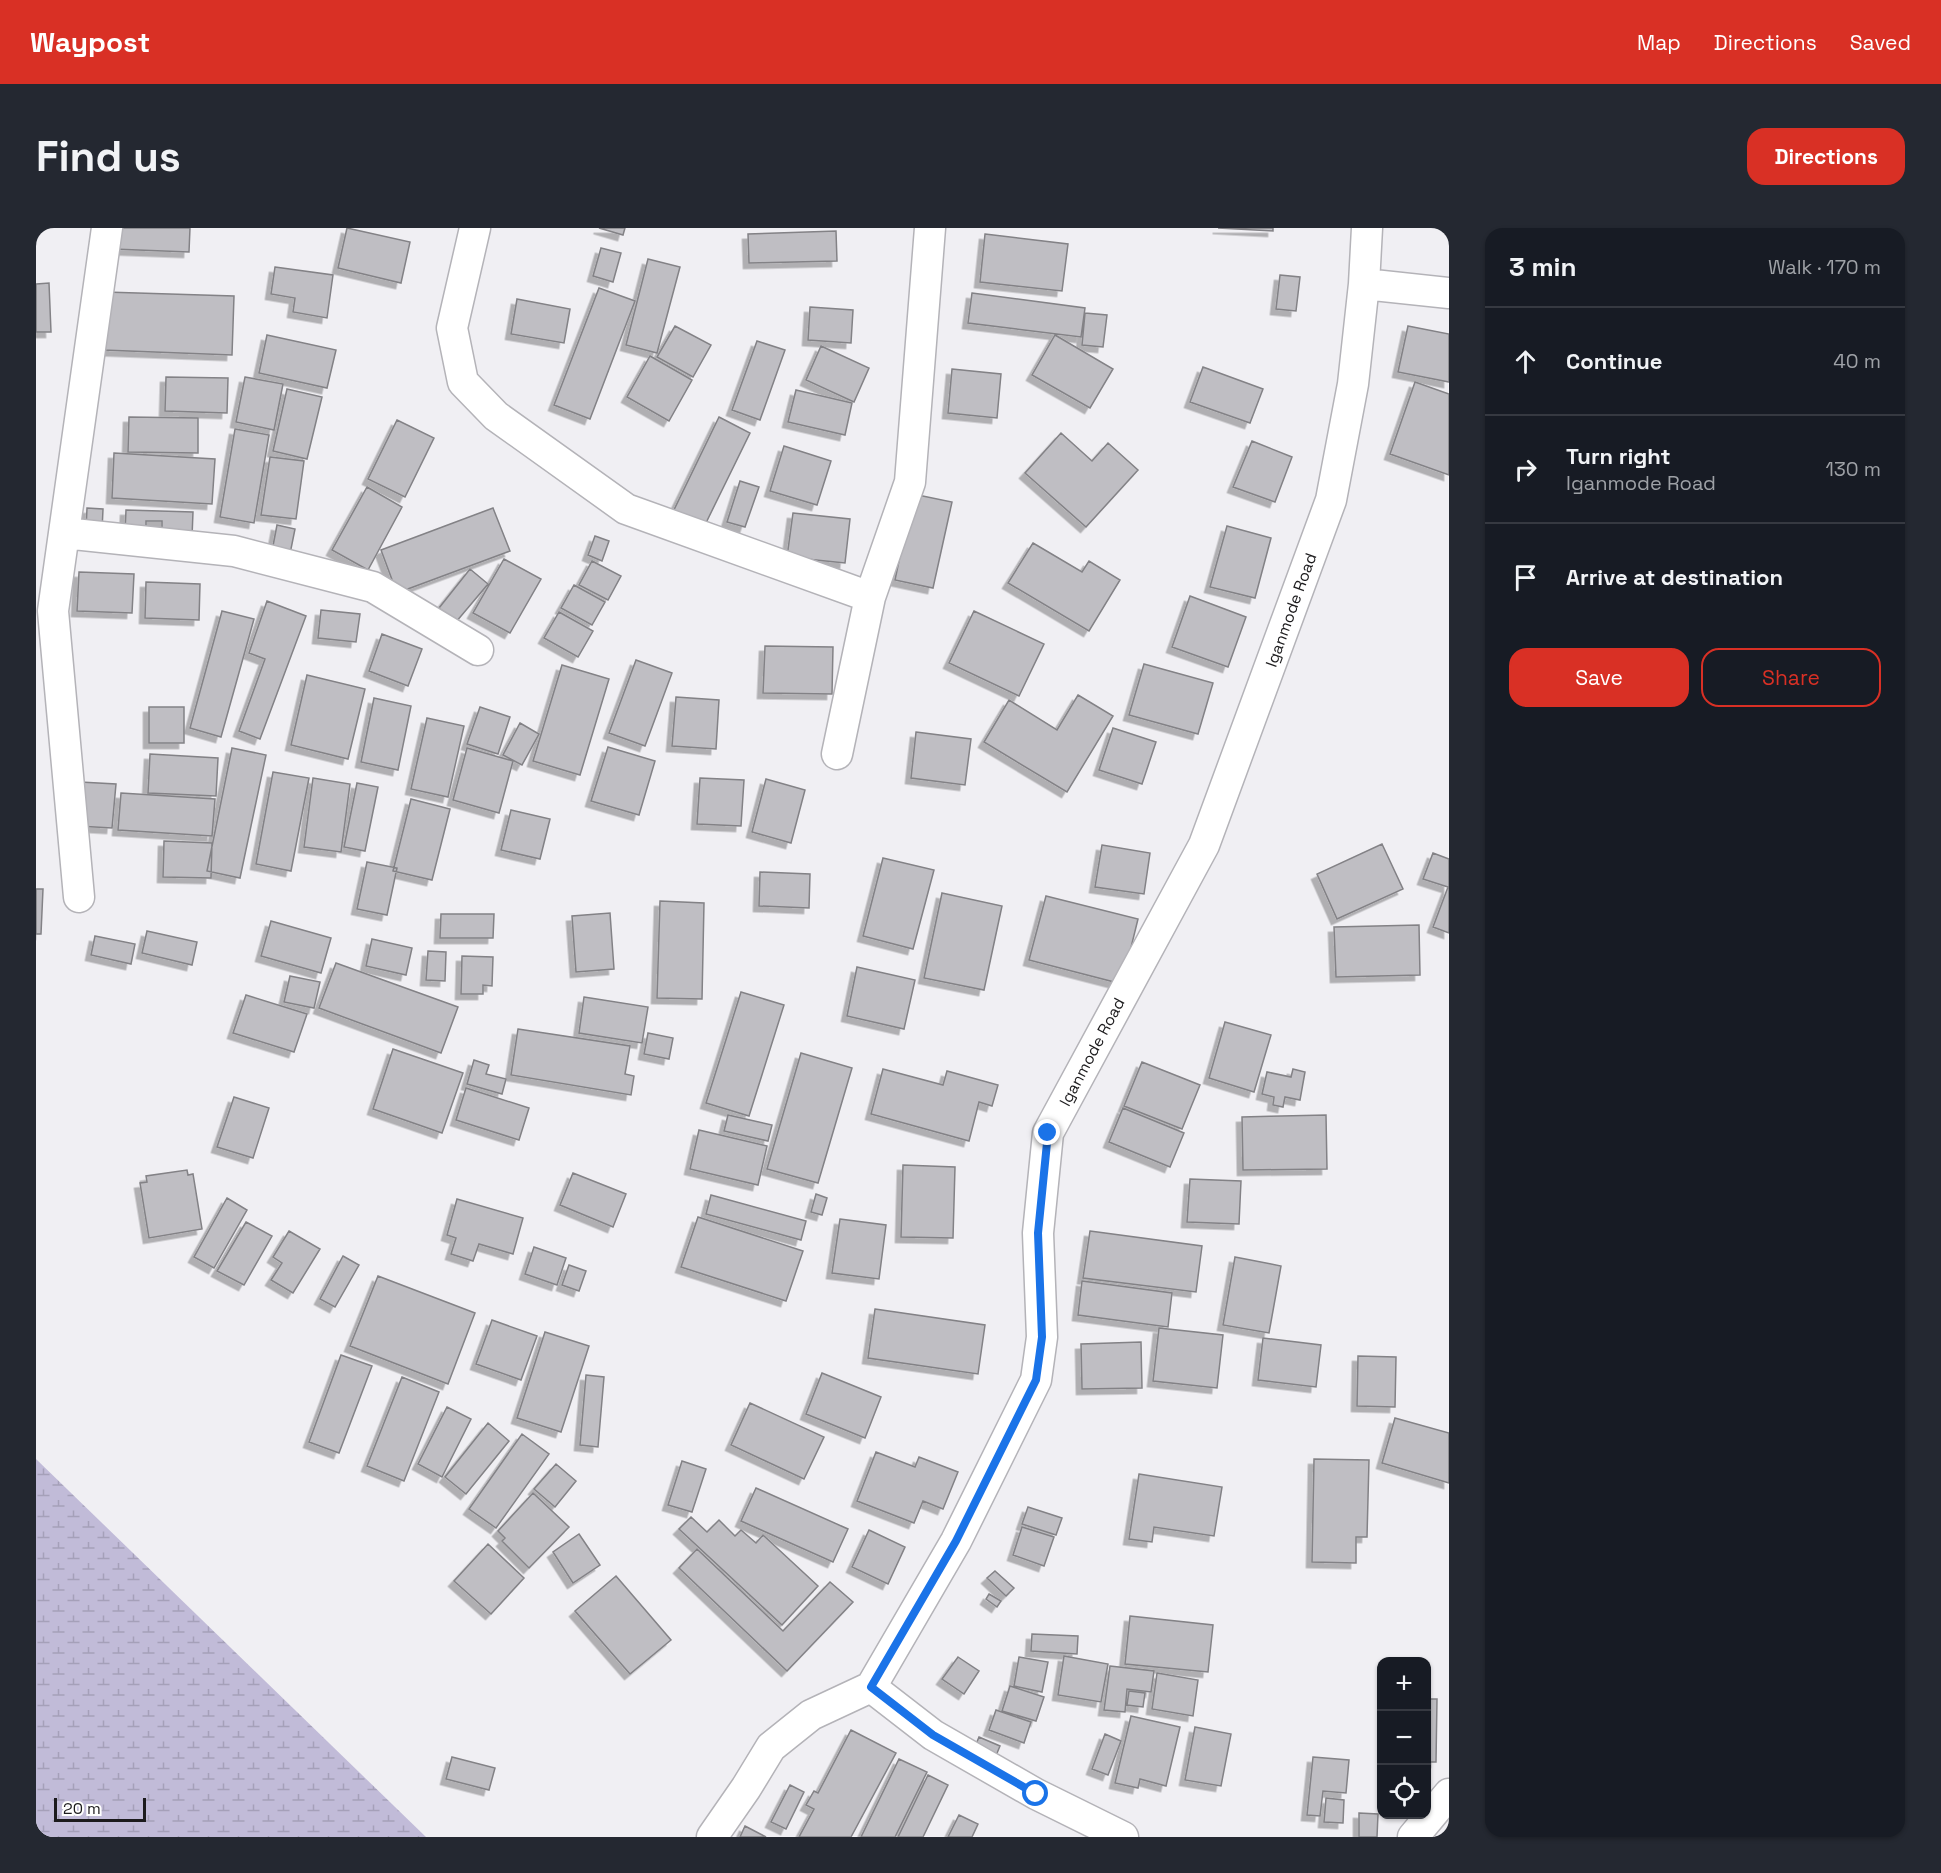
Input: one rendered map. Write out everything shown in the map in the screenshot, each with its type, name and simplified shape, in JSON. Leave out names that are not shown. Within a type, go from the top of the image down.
[{"type":"street","points":[[79,897],[53,611],[107,228]]},
{"type":"street","points":[[475,228],[452,328],[463,382],[496,416],[626,509],[870,597]]},
{"type":"street","points":[[837,754],[870,597],[910,483],[930,228]]},
{"type":"street","name":"Iganmode Road","points":[[871,1687],[956,1541],[1036,1380],[1042,1337],[1038,1233],[1048,1133],[1204,844],[1331,500],[1353,384],[1364,284],[1367,228]]},
{"type":"street","points":[[1364,284],[1449,293]]},
{"type":"street","points":[[64,533],[234,550],[373,587],[478,650]]},
{"type":"street","points":[[712,1837],[771,1747],[811,1715],[871,1687],[933,1735],[1036,1794],[1123,1837]]},
{"type":"street","points":[[1413,1837],[1449,1794]]},
{"type":"green space","points":[[36,1459],[426,1837],[36,1837]]},
{"type":"building","points":[[114,228],[190,228],[189,252],[113,249]]},
{"type":"building","points":[[347,228],[410,242],[401,283],[338,268]]},
{"type":"building","points":[[599,228],[625,228],[623,235]]},
{"type":"building","points":[[1218,228],[1273,228],[1273,231]]},
{"type":"building","points":[[836,231],[837,261],[749,263],[748,234]]},
{"type":"building","points":[[985,234],[1068,244],[1062,291],[980,282]]},
{"type":"building","points":[[601,248],[621,253],[613,282],[593,276]]},
{"type":"building","points":[[648,259],[680,267],[657,353],[626,345]]},
{"type":"building","points":[[275,267],[333,275],[327,318],[293,312],[295,298],[271,294]]},
{"type":"building","points":[[1280,275],[1300,277],[1296,311],[1276,309]]},
{"type":"building","points":[[49,283],[51,332],[36,332],[36,284]]},
{"type":"building","points":[[599,288],[635,301],[590,419],[554,405]]},
{"type":"building","points":[[105,292],[234,296],[232,355],[103,350]]},
{"type":"building","points":[[972,293],[1085,308],[1081,337],[968,323]]},
{"type":"building","points":[[517,299],[570,309],[564,343],[511,334]]},
{"type":"building","points":[[810,307],[853,310],[851,343],[808,340]]},
{"type":"building","points":[[1085,313],[1107,315],[1103,347],[1082,345]]},
{"type":"building","points":[[675,326],[711,345],[693,377],[657,357]]},
{"type":"building","points":[[1408,326],[1449,334],[1449,382],[1398,372]]},
{"type":"building","points":[[267,335],[336,350],[327,388],[259,373]]},
{"type":"building","points":[[1055,335],[1113,369],[1090,408],[1032,375]]},
{"type":"building","points":[[757,341],[785,350],[760,420],[732,410]]},
{"type":"building","points":[[821,346],[869,368],[854,402],[806,380]]},
{"type":"building","points":[[650,356],[692,380],[669,421],[627,397]]},
{"type":"building","points":[[1203,367],[1263,389],[1250,423],[1190,402]]},
{"type":"building","points":[[952,369],[1001,374],[997,418],[948,413]]},
{"type":"building","points":[[166,377],[228,378],[227,413],[165,411]]},
{"type":"building","points":[[245,377],[283,384],[274,430],[236,422]]},
{"type":"building","points":[[1415,382],[1449,394],[1449,475],[1390,454]]},
{"type":"building","points":[[287,389],[322,397],[307,459],[273,451]]},
{"type":"building","points":[[796,390],[852,403],[845,435],[788,422]]},
{"type":"building","points":[[129,417],[198,418],[198,453],[128,452]]},
{"type":"building","points":[[719,417],[750,433],[702,531],[671,516]]},
{"type":"building","points":[[397,420],[434,438],[405,497],[368,479]]},
{"type":"building","points":[[235,429],[269,435],[254,523],[220,517]]},
{"type":"building","points":[[1061,433],[1092,461],[1108,443],[1138,470],[1086,527],[1025,473]]},
{"type":"building","points":[[1252,441],[1292,457],[1275,502],[1233,487]]},
{"type":"building","points":[[784,446],[831,461],[817,505],[770,491]]},
{"type":"building","points":[[114,453],[215,459],[212,504],[112,498]]},
{"type":"building","points":[[270,457],[304,461],[296,519],[261,515]]},
{"type":"building","points":[[740,481],[759,487],[745,527],[727,522]]},
{"type":"building","points":[[367,487],[402,507],[368,570],[332,550]]},
{"type":"building","points":[[913,494],[952,502],[933,588],[895,580]]},
{"type":"building","points":[[87,508],[103,509],[102,531],[86,530]]},
{"type":"building","points":[[493,508],[510,551],[397,593],[381,550]]},
{"type":"building","points":[[126,510],[193,512],[192,537],[162,536],[162,521],[146,521],[146,532],[125,532]]},
{"type":"building","points":[[793,513],[850,519],[845,563],[787,557]]},
{"type":"building","points":[[277,525],[295,529],[290,554],[272,551]]},
{"type":"building","points":[[1227,526],[1271,538],[1255,598],[1210,587]]},
{"type":"building","points":[[595,536],[609,541],[602,561],[588,555]]},
{"type":"building","points":[[1033,543],[1082,572],[1089,561],[1120,580],[1089,631],[1008,583]]},
{"type":"building","points":[[504,559],[541,579],[510,633],[473,613]]},
{"type":"building","points":[[592,561],[621,576],[608,600],[579,585]]},
{"type":"building","points":[[470,569],[488,584],[456,622],[439,608]]},
{"type":"building","points":[[79,572],[134,574],[132,613],[77,611]]},
{"type":"building","points":[[146,582],[200,584],[199,620],[145,618]]},
{"type":"building","points":[[574,585],[605,602],[592,625],[561,608]]},
{"type":"building","points":[[1190,596],[1246,617],[1228,667],[1172,647]]},
{"type":"building","points":[[267,601],[306,616],[260,739],[239,731],[265,659],[249,653]]},
{"type":"building","points":[[321,610],[360,614],[356,642],[318,638]]},
{"type":"building","points":[[222,611],[254,619],[221,737],[190,728]]},
{"type":"building","points":[[974,611],[1044,644],[1019,696],[949,663]]},
{"type":"building","points":[[559,612],[593,631],[578,657],[544,638]]},
{"type":"building","points":[[382,634],[422,649],[408,686],[369,671]]},
{"type":"building","points":[[765,646],[833,647],[832,694],[763,693]]},
{"type":"building","points":[[636,660],[672,673],[645,746],[609,733]]},
{"type":"building","points":[[1144,664],[1213,683],[1198,734],[1129,715]]},
{"type":"building","points":[[562,665],[609,679],[580,775],[533,761]]},
{"type":"building","points":[[307,675],[365,689],[348,759],[291,745]]},
{"type":"building","points":[[1078,695],[1113,716],[1067,792],[984,742],[1009,700],[1057,730]]},
{"type":"building","points":[[676,697],[719,700],[716,749],[672,746]]},
{"type":"building","points":[[374,698],[411,706],[398,770],[361,762]]},
{"type":"building","points":[[149,707],[184,707],[184,743],[149,743]]},
{"type":"building","points":[[480,707],[510,717],[498,754],[467,744]]},
{"type":"building","points":[[427,718],[464,726],[448,797],[411,789]]},
{"type":"building","points":[[520,723],[539,734],[522,765],[503,755]]},
{"type":"building","points":[[1113,728],[1156,742],[1142,784],[1099,770]]},
{"type":"building","points":[[916,732],[971,739],[965,785],[911,778]]},
{"type":"building","points":[[608,747],[655,761],[639,815],[591,801]]},
{"type":"building","points":[[232,748],[266,755],[240,878],[207,871]]},
{"type":"building","points":[[467,748],[513,761],[499,813],[453,800]]},
{"type":"building","points":[[150,754],[218,758],[216,796],[148,793]]},
{"type":"building","points":[[273,772],[309,778],[291,871],[256,864]]},
{"type":"building","points":[[313,778],[350,784],[341,852],[304,847]]},
{"type":"building","points":[[700,778],[744,780],[741,826],[697,824]]},
{"type":"building","points":[[766,779],[805,790],[791,843],[752,832]]},
{"type":"building","points":[[80,782],[116,784],[112,828],[78,826]]},
{"type":"building","points":[[357,783],[378,787],[365,851],[344,847]]},
{"type":"building","points":[[121,793],[215,799],[212,836],[118,830]]},
{"type":"building","points":[[411,799],[450,809],[432,880],[393,871]]},
{"type":"building","points":[[511,810],[550,819],[540,859],[501,850]]},
{"type":"building","points":[[164,841],[212,843],[211,878],[163,877]]},
{"type":"building","points":[[1382,844],[1403,889],[1337,919],[1317,874]]},
{"type":"building","points":[[1102,845],[1150,853],[1144,894],[1095,887]]},
{"type":"building","points":[[1433,853],[1449,859],[1449,933],[1433,927],[1448,887],[1423,879]]},
{"type":"building","points":[[883,858],[934,870],[913,949],[863,936]]},
{"type":"building","points":[[367,862],[397,868],[387,915],[357,909]]},
{"type":"building","points":[[760,872],[810,874],[809,908],[759,906]]},
{"type":"building","points":[[36,889],[43,889],[41,934],[36,934]]},
{"type":"building","points":[[942,893],[1002,906],[984,990],[924,978]]},
{"type":"building","points":[[1046,896],[1138,919],[1122,984],[1029,960]]},
{"type":"building","points":[[660,901],[704,903],[702,999],[657,998]]},
{"type":"building","points":[[610,913],[614,969],[576,972],[572,916]]},
{"type":"building","points":[[441,914],[494,914],[493,938],[440,938]]},
{"type":"building","points":[[271,921],[331,938],[321,973],[261,956]]},
{"type":"building","points":[[1419,925],[1420,975],[1336,977],[1334,927]]},
{"type":"building","points":[[147,931],[197,942],[192,965],[142,953]]},
{"type":"building","points":[[95,936],[135,944],[131,964],[91,955]]},
{"type":"building","points":[[372,939],[412,948],[406,975],[366,966]]},
{"type":"building","points":[[428,951],[446,952],[445,981],[426,980]]},
{"type":"building","points":[[462,956],[493,957],[492,986],[483,985],[483,994],[461,994]]},
{"type":"building","points":[[336,963],[458,1007],[441,1053],[319,1008]]},
{"type":"building","points":[[857,967],[915,980],[904,1029],[847,1016]]},
{"type":"building","points":[[290,976],[320,982],[314,1008],[284,1002]]},
{"type":"building","points":[[741,992],[784,1005],[749,1116],[706,1103]]},
{"type":"building","points":[[246,995],[307,1014],[294,1052],[233,1033]]},
{"type":"building","points":[[584,997],[648,1007],[642,1043],[579,1033]]},
{"type":"building","points":[[1225,1022],[1271,1035],[1254,1092],[1209,1078]]},
{"type":"building","points":[[518,1029],[630,1046],[625,1074],[634,1076],[631,1095],[511,1075]]},
{"type":"building","points":[[648,1033],[673,1038],[669,1059],[644,1054]]},
{"type":"building","points":[[393,1049],[463,1073],[442,1133],[373,1109]]},
{"type":"building","points":[[801,1053],[852,1068],[818,1183],[767,1169]]},
{"type":"building","points":[[474,1060],[489,1065],[486,1074],[506,1079],[502,1094],[467,1084]]},
{"type":"building","points":[[1142,1062],[1200,1085],[1182,1129],[1124,1106]]},
{"type":"building","points":[[883,1069],[943,1085],[947,1071],[998,1085],[992,1106],[979,1102],[969,1141],[871,1114]]},
{"type":"building","points":[[1293,1069],[1305,1072],[1300,1100],[1285,1097],[1283,1107],[1273,1105],[1274,1097],[1262,1094],[1267,1072],[1291,1077]]},
{"type":"building","points":[[466,1088],[529,1108],[519,1140],[456,1120]]},
{"type":"building","points":[[234,1097],[269,1108],[253,1158],[217,1147]]},
{"type":"building","points":[[1123,1108],[1184,1133],[1170,1167],[1109,1142]]},
{"type":"building","points":[[728,1115],[772,1125],[768,1141],[724,1131]]},
{"type":"building","points":[[1326,1115],[1327,1169],[1243,1170],[1242,1117]]},
{"type":"building","points":[[699,1130],[767,1146],[758,1185],[690,1169]]},
{"type":"building","points":[[903,1165],[955,1167],[953,1238],[901,1237]]},
{"type":"building","points":[[187,1170],[188,1175],[193,1174],[202,1229],[149,1238],[140,1183],[147,1182],[146,1176]]},
{"type":"building","points":[[573,1173],[626,1194],[613,1227],[560,1205]]},
{"type":"building","points":[[1190,1179],[1241,1181],[1239,1224],[1187,1222]]},
{"type":"building","points":[[816,1194],[827,1198],[822,1215],[811,1212]]},
{"type":"building","points":[[711,1195],[806,1221],[801,1240],[706,1214]]},
{"type":"building","points":[[227,1198],[247,1210],[214,1268],[194,1257]]},
{"type":"building","points":[[457,1199],[523,1218],[513,1254],[479,1244],[473,1261],[451,1254],[456,1238],[447,1235]]},
{"type":"building","points":[[698,1217],[803,1251],[786,1301],[681,1267]]},
{"type":"building","points":[[840,1219],[886,1225],[879,1279],[832,1273]]},
{"type":"building","points":[[246,1222],[272,1236],[244,1285],[217,1271]]},
{"type":"building","points":[[289,1231],[320,1249],[293,1293],[271,1280],[282,1263],[273,1257]]},
{"type":"building","points":[[1090,1231],[1202,1246],[1196,1292],[1083,1278]]},
{"type":"building","points":[[534,1247],[566,1258],[557,1285],[525,1274]]},
{"type":"building","points":[[343,1256],[359,1265],[335,1307],[320,1299]]},
{"type":"building","points":[[1235,1257],[1281,1266],[1269,1333],[1223,1325]]},
{"type":"building","points":[[569,1265],[586,1271],[579,1291],[562,1285]]},
{"type":"building","points":[[378,1276],[475,1313],[448,1384],[350,1346]]},
{"type":"building","points":[[1082,1281],[1172,1293],[1168,1327],[1078,1315]]},
{"type":"building","points":[[875,1309],[985,1325],[978,1374],[868,1358]]},
{"type":"building","points":[[492,1320],[537,1336],[521,1380],[476,1364]]},
{"type":"building","points":[[1159,1328],[1223,1335],[1217,1388],[1153,1381]]},
{"type":"building","points":[[545,1332],[589,1346],[561,1432],[517,1418]]},
{"type":"building","points":[[1263,1338],[1321,1345],[1316,1387],[1258,1380]]},
{"type":"building","points":[[1141,1342],[1142,1388],[1082,1389],[1081,1344]]},
{"type":"building","points":[[341,1355],[372,1366],[339,1453],[309,1442]]},
{"type":"building","points":[[1358,1356],[1396,1357],[1395,1407],[1357,1406]]},
{"type":"building","points":[[822,1373],[881,1397],[865,1438],[806,1414]]},
{"type":"building","points":[[586,1375],[604,1377],[598,1447],[580,1445]]},
{"type":"building","points":[[402,1377],[439,1392],[404,1481],[367,1466]]},
{"type":"building","points":[[750,1403],[824,1437],[804,1479],[731,1445]]},
{"type":"building","points":[[447,1407],[471,1419],[442,1477],[418,1464]]},
{"type":"building","points":[[1395,1418],[1449,1433],[1449,1483],[1382,1463]]},
{"type":"building","points":[[488,1423],[509,1441],[466,1494],[445,1477]]},
{"type":"building","points":[[522,1434],[549,1454],[496,1528],[469,1509]]},
{"type":"building","points":[[876,1452],[915,1467],[919,1457],[958,1472],[943,1509],[923,1501],[914,1523],[857,1501]]},
{"type":"building","points":[[1314,1459],[1369,1460],[1367,1537],[1356,1537],[1356,1563],[1312,1562]]},
{"type":"building","points":[[682,1461],[706,1469],[692,1512],[668,1505]]},
{"type":"building","points":[[556,1464],[576,1481],[555,1507],[534,1489]]},
{"type":"building","points":[[1139,1474],[1222,1487],[1214,1536],[1154,1527],[1152,1542],[1129,1539]]},
{"type":"building","points":[[756,1488],[848,1529],[833,1562],[741,1521]]},
{"type":"building","points":[[533,1493],[569,1527],[529,1568],[502,1541],[505,1538],[498,1531]]},
{"type":"building","points":[[1028,1507],[1062,1518],[1056,1535],[1022,1524]]},
{"type":"building","points":[[691,1517],[707,1532],[719,1520],[735,1536],[741,1530],[756,1543],[763,1535],[818,1586],[782,1625],[679,1529]]},
{"type":"building","points":[[1022,1527],[1054,1537],[1044,1566],[1013,1555]]},
{"type":"building","points":[[869,1530],[905,1547],[888,1584],[852,1567]]},
{"type":"building","points":[[579,1534],[600,1565],[573,1583],[553,1552]]},
{"type":"building","points":[[488,1544],[524,1578],[491,1614],[454,1581]]},
{"type":"building","points":[[697,1549],[783,1631],[830,1582],[853,1602],[787,1671],[679,1568]]},
{"type":"building","points":[[995,1571],[1014,1588],[1006,1596],[987,1578]]},
{"type":"building","points":[[616,1576],[671,1640],[630,1674],[575,1611]]},
{"type":"building","points":[[989,1594],[1001,1601],[997,1607],[986,1599]]},
{"type":"building","points":[[1130,1616],[1213,1625],[1208,1672],[1125,1664]]},
{"type":"building","points":[[1032,1634],[1078,1636],[1077,1654],[1031,1651]]},
{"type":"building","points":[[1064,1656],[1108,1664],[1101,1702],[1058,1695]]},
{"type":"building","points":[[958,1657],[979,1671],[964,1694],[942,1679]]},
{"type":"building","points":[[1019,1657],[1048,1662],[1042,1692],[1014,1686]]},
{"type":"building","points":[[1110,1666],[1154,1671],[1151,1692],[1127,1689],[1125,1712],[1104,1710]]},
{"type":"building","points":[[1157,1673],[1198,1680],[1193,1716],[1152,1709]]},
{"type":"building","points":[[1010,1686],[1044,1697],[1036,1721],[1002,1711]]},
{"type":"building","points":[[1129,1691],[1145,1693],[1143,1707],[1127,1705]]},
{"type":"building","points":[[1431,1699],[1437,1699],[1436,1762],[1431,1762]]},
{"type":"building","points":[[996,1710],[1031,1722],[1024,1743],[989,1730]]},
{"type":"building","points":[[1131,1716],[1180,1727],[1166,1786],[1140,1779],[1138,1788],[1115,1783]]},
{"type":"building","points":[[1195,1727],[1231,1734],[1221,1786],[1185,1780]]},
{"type":"building","points":[[851,1730],[896,1753],[851,1837],[799,1837],[814,1809],[806,1805],[814,1791],[818,1793]]},
{"type":"building","points":[[1105,1734],[1121,1741],[1108,1775],[1092,1769]]},
{"type":"building","points":[[979,1737],[1000,1746],[995,1758],[974,1749]]},
{"type":"building","points":[[452,1757],[495,1768],[489,1790],[446,1779]]},
{"type":"building","points":[[1313,1757],[1349,1760],[1346,1793],[1323,1791],[1320,1816],[1307,1815]]},
{"type":"building","points":[[899,1759],[927,1772],[895,1837],[861,1837]]},
{"type":"building","points":[[928,1775],[948,1785],[923,1837],[898,1837]]},
{"type":"building","points":[[790,1785],[804,1792],[786,1829],[771,1822]]},
{"type":"building","points":[[1326,1798],[1344,1800],[1343,1823],[1324,1822]]},
{"type":"building","points":[[1359,1813],[1377,1814],[1377,1837],[1359,1837]]},
{"type":"building","points":[[959,1815],[978,1824],[972,1837],[948,1837]]},
{"type":"building","points":[[745,1826],[766,1837],[740,1837]]},
{"type":"route","points":[[1036,1794],[933,1735],[871,1687],[956,1541],[1036,1380],[1042,1337],[1038,1233],[1048,1133]]}]
